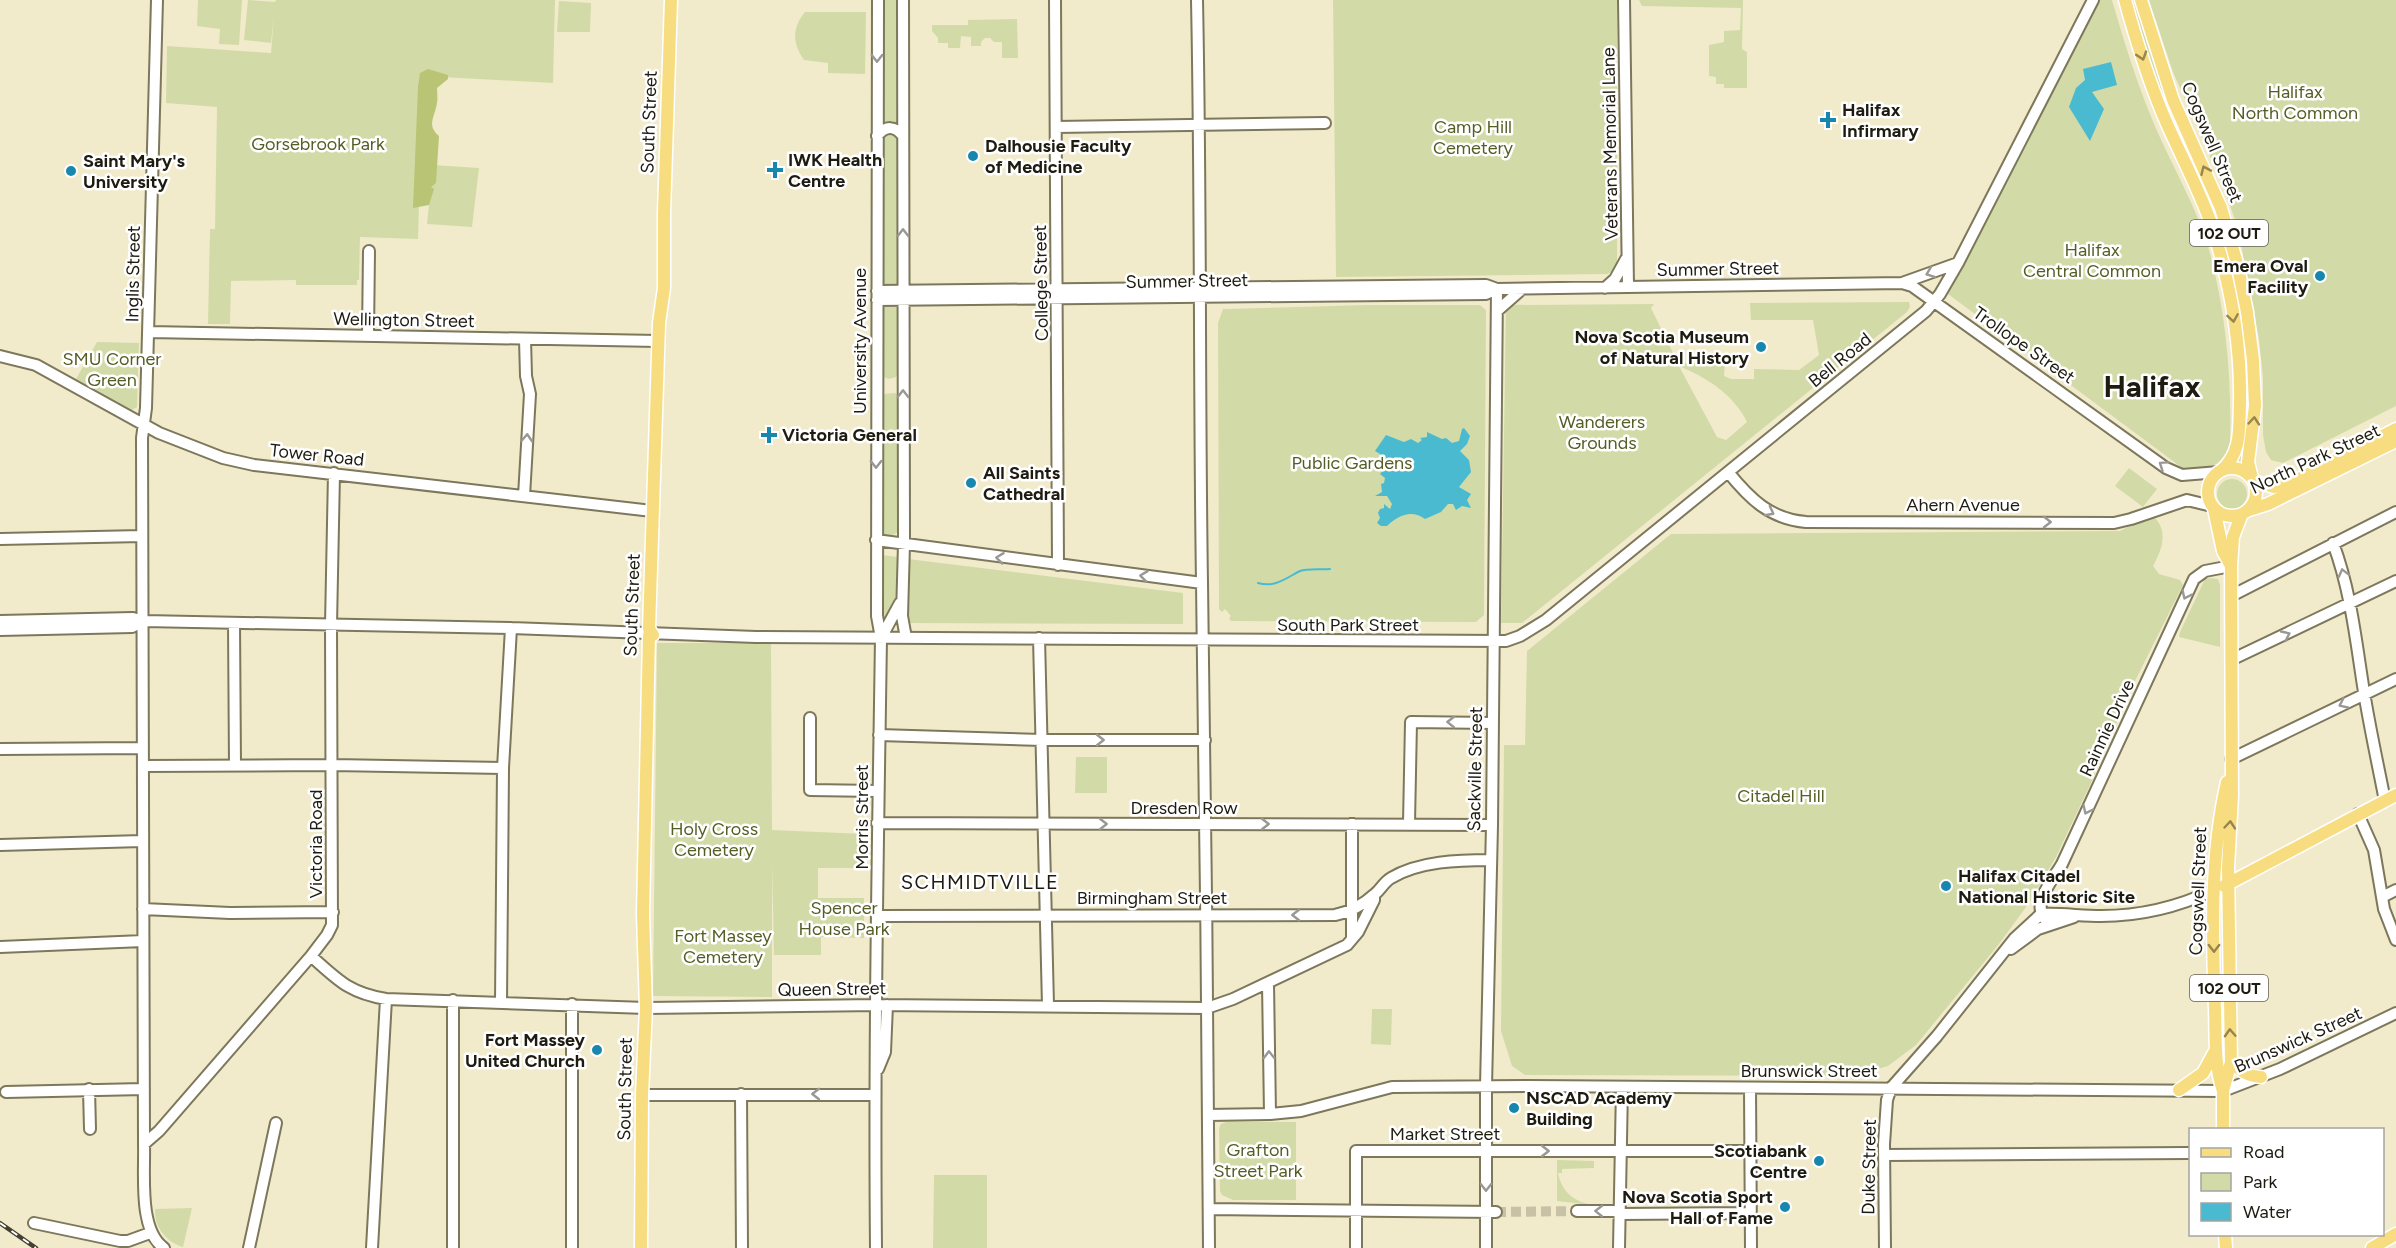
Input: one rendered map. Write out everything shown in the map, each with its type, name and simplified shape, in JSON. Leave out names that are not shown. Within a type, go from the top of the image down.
[{"type":"main road","name":"South Street","points":[[641,1248],[642,1095],[646,1008],[643,914],[647,690],[649,635],[653,634],[649,629],[652,511],[658,341],[664,288],[664,209],[671,0]]},
{"type":"main road","name":"Cogswell Street","points":[[2125,0],[2163,114],[2212,226],[2234,317],[2240,385],[2239,434],[2232,458],[2220,471]]},
{"type":"main road","name":"Cogswell Street","points":[[2141,0],[2173,100],[2221,208],[2238,267],[2253,360],[2255,406],[2248,462],[2254,480]]},
{"type":"main road","name":"North Park Street","points":[[2254,480],[2274,487],[2289,484],[2396,429]]},
{"type":"main road","name":"North Park Street","points":[[2245,513],[2396,441]]},
{"type":"main road","points":[[2245,513],[2227,516],[2213,507],[2208,490],[2210,482],[2220,471],[2242,470],[2254,480]]},
{"type":"main road","name":"102 OUT","points":[[2245,513],[2255,496],[2254,480]]},
{"type":"main road","name":"Cogswell Street","points":[[2213,507],[2223,551],[2231,566]]},
{"type":"main road","name":"Cogswell Street","points":[[2223,1128],[2223,1090],[2231,1062],[2228,844],[2232,796],[2230,762],[2233,595],[2231,566],[2233,537],[2245,513]]},
{"type":"main road","name":"Cogswell Street","points":[[2223,1090],[2218,1075],[2216,1047],[2214,890],[2216,834],[2230,762]]},
{"type":"main road","points":[[2214,890],[2390,798]]},
{"type":"main road","points":[[2179,1090],[2203,1073],[2213,1058],[2216,1047]]},
{"type":"main road","points":[[2231,1062],[2250,1076],[2261,1077]]},
{"type":"main road","points":[[2372,1248],[2396,1234]]},
{"type":"street","name":"Inglis Street","points":[[150,1233],[146,1222],[144,1144],[142,438],[149,332],[157,0]]},
{"type":"street","name":"University Avenue","points":[[878,0],[876,616],[881,638]]},
{"type":"street","points":[[903,0],[904,544],[902,626],[906,638]]},
{"type":"street","name":"College Street","points":[[1055,0],[1058,566]]},
{"type":"street","points":[[1197,0],[1202,583],[1208,915],[1209,1248]]},
{"type":"street","name":"Veterans Memorial Lane","points":[[1624,0],[1628,287]]},
{"type":"street","name":"Bell Road","points":[[1493,641],[1506,641],[1520,636],[1546,620],[1868,359],[1934,302],[1958,263],[2092,0]]},
{"type":"street","points":[[1056,127],[1325,123]]},
{"type":"street","points":[[877,136],[883,129],[890,127],[898,130],[903,136]]},
{"type":"street","points":[[368,335],[369,251]]},
{"type":"street","points":[[1605,288],[1620,272],[1627,256]]},
{"type":"street","points":[[1902,283],[1958,263]]},
{"type":"street","points":[[1902,283],[1912,286],[1934,302]]},
{"type":"street","name":"Summer Street","points":[[877,296],[1201,293],[1486,285],[1497,289],[1522,289],[1902,283]]},
{"type":"street","name":"Sackville Street","points":[[1486,1248],[1491,1212],[1486,1151],[1486,1087],[1491,860],[1497,289]]},
{"type":"street","points":[[1497,311],[1522,289]]},
{"type":"street","name":"Trollope Street","points":[[1934,302],[2166,468],[2182,475],[2220,471]]},
{"type":"street","name":"Wellington Street","points":[[149,332],[658,341]]},
{"type":"street","points":[[524,496],[530,394],[526,376],[525,339]]},
{"type":"street","name":"Tower Road","points":[[0,356],[36,365],[144,425],[223,458],[254,465],[652,511]]},
{"type":"street","name":"Ahern Avenue","points":[[1728,472],[1765,510],[1784,518],[1806,522],[2114,523],[2187,500],[2213,507]]},
{"type":"street","name":"Victoria Road","points":[[144,1144],[159,1131],[311,956],[330,930],[333,912],[331,625],[334,473]]},
{"type":"street","points":[[2233,595],[2396,512]]},
{"type":"street","points":[[0,539],[142,536]]},
{"type":"street","points":[[876,540],[1058,566],[1202,583]]},
{"type":"street","points":[[2333,543],[2342,567],[2364,694],[2390,798]]},
{"type":"street","name":"Rainnie Drive","points":[[2041,914],[2042,896],[2062,864],[2193,579],[2205,571],[2231,566]]},
{"type":"street","points":[[2233,659],[2396,581]]},
{"type":"street","points":[[881,638],[902,600]]},
{"type":"street","points":[[0,621],[132,618],[144,621]]},
{"type":"street","points":[[0,630],[132,627],[144,621]]},
{"type":"street","name":"South Park Street","points":[[144,621],[881,638],[1493,641]]},
{"type":"street","points":[[234,622],[235,765]]},
{"type":"street","points":[[501,1002],[503,768],[511,628]]},
{"type":"street","name":"Morris Street","points":[[876,1248],[874,1095],[882,1005],[877,823],[881,638]]},
{"type":"street","points":[[1039,639],[1048,1005]]},
{"type":"street","points":[[2230,762],[2396,679]]},
{"type":"street","points":[[810,718],[810,790],[877,791]]},
{"type":"street","points":[[1409,823],[1411,722],[1492,723]]},
{"type":"street","points":[[879,735],[1042,740],[1205,740]]},
{"type":"street","points":[[0,749],[143,748]]},
{"type":"street","points":[[143,766],[333,765],[503,768]]},
{"type":"street","points":[[2358,814],[2377,861],[2382,897],[2396,940]]},
{"type":"street","name":"Dresden Row","points":[[877,823],[1491,825]]},
{"type":"street","points":[[1352,824],[1354,910],[1352,940]]},
{"type":"street","points":[[0,845],[142,841]]},
{"type":"street","name":"Queen Street","points":[[1354,910],[1374,896],[1389,879],[1408,870],[1461,860],[1491,860]]},
{"type":"street","points":[[1891,1088],[2014,939],[2041,914],[2101,916],[2153,912],[2214,890]]},
{"type":"street","points":[[2382,897],[2396,890]]},
{"type":"street","name":"Queen Street","points":[[311,956],[352,990],[386,999],[646,1008],[1048,1005],[1207,1008],[1342,949],[1358,932],[1374,896]]},
{"type":"street","points":[[143,909],[230,913],[333,912]]},
{"type":"street","name":"Birmingham Street","points":[[878,916],[1335,915],[1354,910]]},
{"type":"street","points":[[2041,914],[2050,924]]},
{"type":"street","points":[[2003,955],[2038,929],[2080,916]]},
{"type":"street","points":[[0,946],[143,941]]},
{"type":"street","points":[[1268,983],[1270,1114]]},
{"type":"street","points":[[372,1248],[386,999]]},
{"type":"street","points":[[453,1000],[453,1248]]},
{"type":"street","points":[[572,1004],[572,1248]]},
{"type":"street","name":"Brunswick Street","points":[[1208,1115],[1301,1111],[1392,1088],[2223,1090],[2261,1077],[2396,1014]]},
{"type":"street","points":[[1619,1248],[1622,1087]]},
{"type":"street","points":[[1750,1088],[1751,1248]]},
{"type":"street","name":"Duke Street","points":[[1885,1248],[1884,1155],[1886,1108],[1891,1088]]},
{"type":"street","points":[[89,1089],[90,1129]]},
{"type":"street","points":[[6,1092],[144,1089]]},
{"type":"street","points":[[741,1094],[742,1248]]},
{"type":"street","points":[[642,1095],[874,1095]]},
{"type":"street","points":[[249,1248],[276,1122]]},
{"type":"street","name":"Market Street","points":[[1356,1210],[1356,1151],[1750,1151]]},
{"type":"street","points":[[1884,1155],[2189,1154]]},
{"type":"street","points":[[1209,1209],[1491,1212]]},
{"type":"street","points":[[1356,1210],[1356,1248]]},
{"type":"street","points":[[1577,1210],[1614,1211],[1621,1214],[1750,1213]]},
{"type":"street","points":[[34,1223],[120,1241],[128,1241],[150,1233],[164,1248]]},
{"type":"green space","points":[[198,0],[242,0],[239,45],[219,44],[220,29],[197,26]]},
{"type":"green space","name":"Gorsebrook Park","points":[[248,0],[275,2],[276,0],[555,0],[553,83],[423,76],[418,239],[360,237],[357,285],[296,285],[296,280],[231,281],[230,324],[208,324],[210,229],[215,229],[217,107],[166,103],[167,46],[271,53],[274,15],[271,43],[244,40]]},
{"type":"green space","points":[[883,0],[900,0],[899,126],[882,126]]},
{"type":"green space","name":"Camp Hill Cemetery","points":[[1333,0],[1617,0],[1617,264],[1613,271],[1607,274],[1336,277]]},
{"type":"green space","points":[[1639,0],[1743,0],[1742,49],[1747,52],[1747,88],[1724,88],[1724,84],[1716,84],[1716,77],[1709,76],[1709,45],[1724,42],[1724,31],[1740,30],[1741,8],[1642,6]]},
{"type":"green space","name":"Halifax Central Common","points":[[2099,0],[2112,0],[2145,100],[2198,217],[2214,270],[2226,344],[2230,395],[2230,445],[2217,464],[2204,469],[2181,467],[1948,294]]},
{"type":"green space","points":[[2130,0],[2137,0],[2204,185],[2200,184],[2153,77]]},
{"type":"green space","name":"Halifax North Common","points":[[2149,0],[2396,0],[2396,406],[2283,463],[2271,460],[2266,452],[2263,435],[2263,378],[2259,339],[2238,228],[2223,186],[2173,72]]},
{"type":"green space","points":[[559,1],[591,3],[590,32],[557,32]]},
{"type":"green space","points":[[805,12],[866,12],[865,74],[828,73],[828,63],[804,60],[797,48],[795,36],[798,24]]},
{"type":"green space","points":[[1017,19],[1018,58],[1002,58],[1002,42],[994,42],[990,38],[985,38],[981,46],[971,46],[971,37],[961,36],[960,48],[948,48],[948,43],[938,43],[938,38],[932,31],[932,25],[968,25],[968,20]]},
{"type":"green space","points":[[428,69],[448,75],[448,79],[437,88],[437,101],[432,121],[433,128],[439,136],[436,183],[431,187],[434,189],[429,205],[413,208],[418,87],[420,73]]},
{"type":"green space","points":[[886,131],[899,135],[899,281],[896,287],[883,285],[882,136]]},
{"type":"green space","points":[[433,165],[479,168],[472,227],[427,224]]},
{"type":"green space","points":[[2207,190],[2219,210],[2243,307],[2253,397],[2245,466],[2234,462],[2245,435],[2246,395],[2204,193]]},
{"type":"green space","name":"Wanderers Grounds","points":[[1909,302],[1910,307],[1907,312],[1522,623],[1501,623],[1506,305],[1654,304],[1651,308],[1678,363],[1725,363],[1724,376],[1731,379],[1754,379],[1754,369],[1799,370],[1819,355],[1813,320],[1751,320],[1750,303]],"holes":[[[1679,366],[1709,381],[1727,395],[1747,422],[1726,440],[1717,437]]]},
{"type":"green space","points":[[882,304],[898,305],[899,310],[898,372],[896,377],[889,379],[881,372]]},
{"type":"green space","name":"Public Gardens","points":[[1480,305],[1486,310],[1484,615],[1476,622],[1231,621],[1229,618],[1231,616],[1225,609],[1222,612],[1219,609],[1218,323],[1223,309]]},
{"type":"green space","name":"SMU Corner Green","points":[[97,342],[139,343],[137,407],[132,410],[76,379]]},
{"type":"green space","points":[[895,393],[899,396],[900,530],[890,535],[882,533],[882,396]]},
{"type":"green space","points":[[2129,468],[2157,489],[2143,507],[2115,486]]},
{"type":"green space","points":[[2232,479],[2243,483],[2247,494],[2243,505],[2232,509],[2221,505],[2217,494],[2221,483]]},
{"type":"green space","name":"Citadel Hill","points":[[2155,518],[2163,536],[2159,554],[2153,566],[2159,574],[2180,580],[2183,585],[2132,687],[2056,857],[2029,903],[1999,944],[1916,1045],[1888,1066],[1854,1076],[1525,1075],[1512,1066],[1501,1031],[1504,745],[1525,745],[1527,651],[1671,534],[2120,531]]},
{"type":"green space","points":[[882,555],[898,557],[896,599],[883,621]]},
{"type":"green space","points":[[908,559],[1183,593],[1183,624],[907,623]]},
{"type":"green space","points":[[2205,579],[2218,579],[2220,585],[2220,647],[2179,637]]},
{"type":"green space","points":[[657,643],[771,643],[772,830],[865,834],[864,868],[818,868],[818,898],[864,898],[864,938],[821,937],[821,955],[774,955],[772,863],[772,997],[653,996]]},
{"type":"green space","points":[[1076,757],[1107,757],[1107,793],[1075,793]]},
{"type":"green space","points":[[1372,1009],[1392,1009],[1391,1045],[1371,1044]]},
{"type":"green space","name":"Grafton Street Park","points":[[1226,1122],[1296,1122],[1296,1200],[1233,1200],[1222,1195],[1220,1191],[1219,1128]]},
{"type":"green space","points":[[1557,1160],[1594,1161],[1594,1168],[1562,1169],[1562,1173],[1558,1173],[1562,1186],[1570,1195],[1593,1205],[1557,1201]]},
{"type":"green space","points":[[934,1175],[987,1175],[987,1248],[933,1248]]},
{"type":"green space","points":[[192,1208],[183,1247],[166,1238],[162,1233],[155,1216],[155,1209]]},
{"type":"water","points":[[2111,62],[2117,85],[2092,92],[2104,109],[2090,141],[2069,107],[2076,88],[2085,80],[2083,69]]},
{"type":"water","points":[[1464,428],[1470,436],[1467,444],[1460,451],[1469,460],[1471,472],[1459,487],[1471,494],[1467,500],[1471,508],[1462,506],[1456,510],[1453,504],[1448,504],[1441,512],[1425,519],[1410,514],[1400,516],[1387,526],[1377,523],[1380,518],[1378,513],[1380,509],[1384,508],[1384,504],[1390,509],[1392,504],[1387,496],[1375,496],[1382,492],[1381,484],[1384,483],[1385,478],[1380,474],[1386,467],[1380,454],[1375,451],[1386,435],[1404,442],[1411,439],[1418,443],[1422,440],[1420,438],[1427,437],[1427,432],[1442,439],[1446,438],[1452,443],[1459,441]]},
{"type":"waterway","points":[[1258,583],[1275,583],[1303,570],[1330,569]]},
{"type":"tunnel","points":[[1496,1212],[1577,1211]]},
{"type":"railway","points":[[0,1223],[36,1248]]},
{"type":"place","name":"Halifax Infirmary","points":[[1828,120]]},
{"type":"place","name":"Dalhousie Faculty of Medicine","points":[[973,156]]},
{"type":"place","name":"IWK Health Centre","points":[[775,170]]},
{"type":"place","name":"Saint Mary's University","points":[[71,171]]},
{"type":"place","name":"Emera Oval Facility","points":[[2320,276]]},
{"type":"place","name":"Nova Scotia Museum of Natural History","points":[[1761,347]]},
{"type":"place","name":"Victoria General","points":[[769,435]]},
{"type":"place","name":"All Saints Cathedral","points":[[971,483]]},
{"type":"place","name":"Halifax Citadel National Historic Site","points":[[1946,886]]},
{"type":"place","name":"Fort Massey United Church","points":[[597,1050]]},
{"type":"place","name":"NSCAD Academy Building","points":[[1514,1108]]},
{"type":"place","name":"Scotiabank Centre","points":[[1819,1161]]},
{"type":"place","name":"Nova Scotia Sport Hall of Fame","points":[[1785,1207]]},
{"type":"district","name":"Halifax","points":[[2152,387]]},
{"type":"district","name":"SCHMIDTVILLE","points":[[980,882]]},
{"type":"park label","name":"Holy Cross Cemetery","points":[[714,839]]},
{"type":"park label","name":"Spencer House Park","points":[[844,918]]},
{"type":"park label","name":"Fort Massey Cemetery","points":[[723,946]]}]
